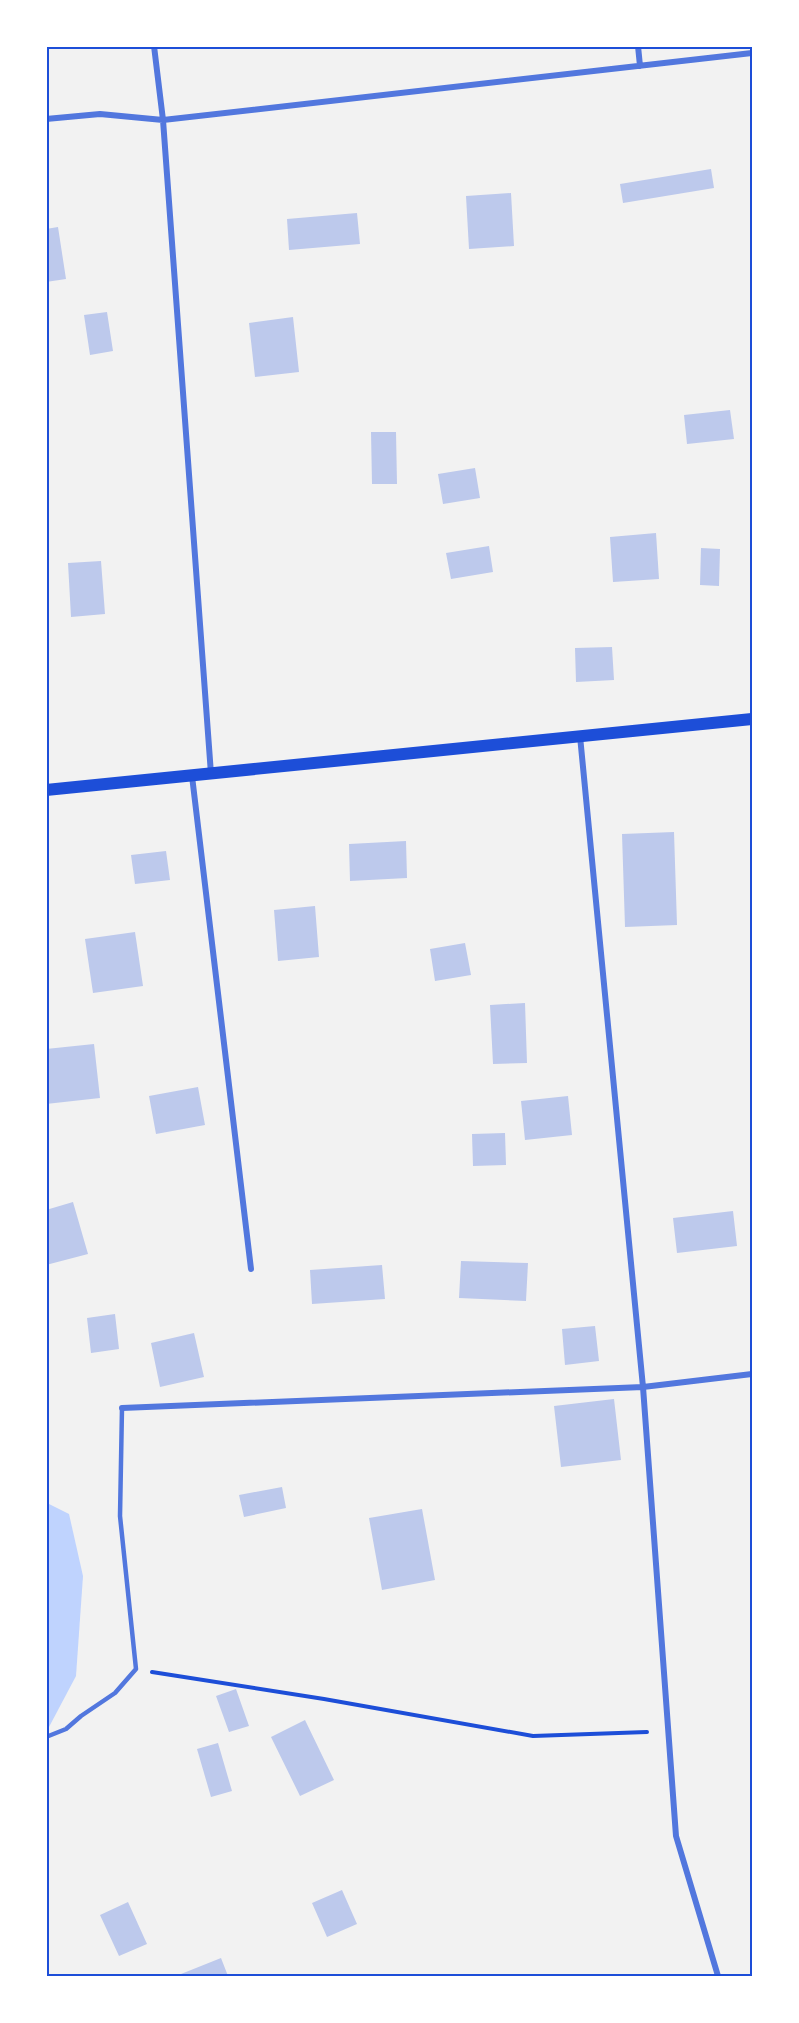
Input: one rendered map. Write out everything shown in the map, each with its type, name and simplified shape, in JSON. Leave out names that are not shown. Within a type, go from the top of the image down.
[{"type":"main road","points":[[46,790],[753,719]]},
{"type":"street","points":[[154,46],[163,120],[211,774]]},
{"type":"street","points":[[638,46],[640,66]]},
{"type":"street","points":[[46,119],[100,114],[163,120],[753,53]]},
{"type":"street","points":[[580,736],[643,1387],[676,1836],[718,1977]]},
{"type":"street","points":[[192,776],[251,1269]]},
{"type":"street","points":[[122,1408],[643,1387],[753,1374]]},
{"type":"lane","points":[[46,1737],[66,1729],[115,1693],[136,1669],[120,1516],[122,1408]]},
{"type":"path","points":[[136,1669],[324,1698],[533,1736],[647,1732]]},
{"type":"water","points":[[47,1503],[69,1514],[83,1576],[76,1676],[47,1728]]},
{"type":"building","points":[[711,169],[714,188],[623,203],[620,184]]},
{"type":"building","points":[[511,193],[514,246],[469,249],[466,196]]},
{"type":"building","points":[[357,213],[360,244],[289,250],[287,219]]},
{"type":"building","points":[[58,227],[66,279],[46,282],[46,229]]},
{"type":"building","points":[[107,312],[113,351],[90,355],[84,315]]},
{"type":"building","points":[[293,317],[299,372],[255,377],[249,323]]},
{"type":"building","points":[[730,410],[734,439],[687,444],[684,415]]},
{"type":"building","points":[[371,432],[396,432],[397,484],[372,484]]},
{"type":"building","points":[[475,468],[480,498],[443,504],[438,474]]},
{"type":"building","points":[[656,533],[659,579],[613,582],[610,537]]},
{"type":"building","points":[[489,546],[493,572],[451,579],[446,553]]},
{"type":"building","points":[[701,548],[720,549],[719,586],[700,585]]},
{"type":"building","points":[[101,561],[105,614],[71,617],[68,563]]},
{"type":"building","points":[[612,647],[614,680],[576,682],[575,648]]},
{"type":"building","points":[[674,832],[677,925],[625,927],[622,834]]},
{"type":"building","points":[[406,841],[407,878],[350,881],[349,844]]},
{"type":"building","points":[[166,851],[170,880],[135,884],[131,855]]},
{"type":"building","points":[[315,906],[319,957],[278,961],[274,910]]},
{"type":"building","points":[[135,932],[143,986],[93,993],[85,939]]},
{"type":"building","points":[[465,943],[471,975],[435,981],[430,949]]},
{"type":"building","points":[[525,1003],[527,1063],[493,1064],[490,1005]]},
{"type":"building","points":[[94,1044],[100,1098],[46,1104],[46,1049]]},
{"type":"building","points":[[198,1087],[205,1125],[156,1134],[149,1096]]},
{"type":"building","points":[[568,1096],[572,1135],[525,1140],[521,1101]]},
{"type":"building","points":[[505,1133],[506,1165],[473,1166],[472,1134]]},
{"type":"building","points":[[73,1202],[88,1254],[46,1265],[46,1210]]},
{"type":"building","points":[[733,1211],[737,1246],[677,1253],[673,1218]]},
{"type":"building","points":[[461,1261],[528,1263],[526,1301],[459,1298]]},
{"type":"building","points":[[382,1265],[385,1299],[312,1304],[310,1270]]},
{"type":"building","points":[[115,1314],[119,1349],[91,1353],[87,1318]]},
{"type":"building","points":[[595,1326],[599,1361],[565,1365],[562,1329]]},
{"type":"building","points":[[194,1333],[204,1377],[160,1387],[151,1343]]},
{"type":"building","points":[[614,1399],[621,1460],[561,1467],[554,1406]]},
{"type":"building","points":[[282,1487],[286,1508],[244,1517],[239,1495]]},
{"type":"building","points":[[422,1509],[435,1580],[382,1590],[369,1518]]},
{"type":"building","points":[[236,1689],[249,1726],[229,1732],[216,1696]]},
{"type":"building","points":[[305,1720],[334,1780],[300,1796],[271,1737]]},
{"type":"building","points":[[218,1743],[232,1791],[211,1797],[197,1749]]},
{"type":"building","points":[[342,1890],[357,1924],[327,1937],[312,1903]]},
{"type":"building","points":[[128,1902],[147,1944],[119,1956],[100,1915]]},
{"type":"building","points":[[221,1958],[228,1976],[176,1976]]}]
